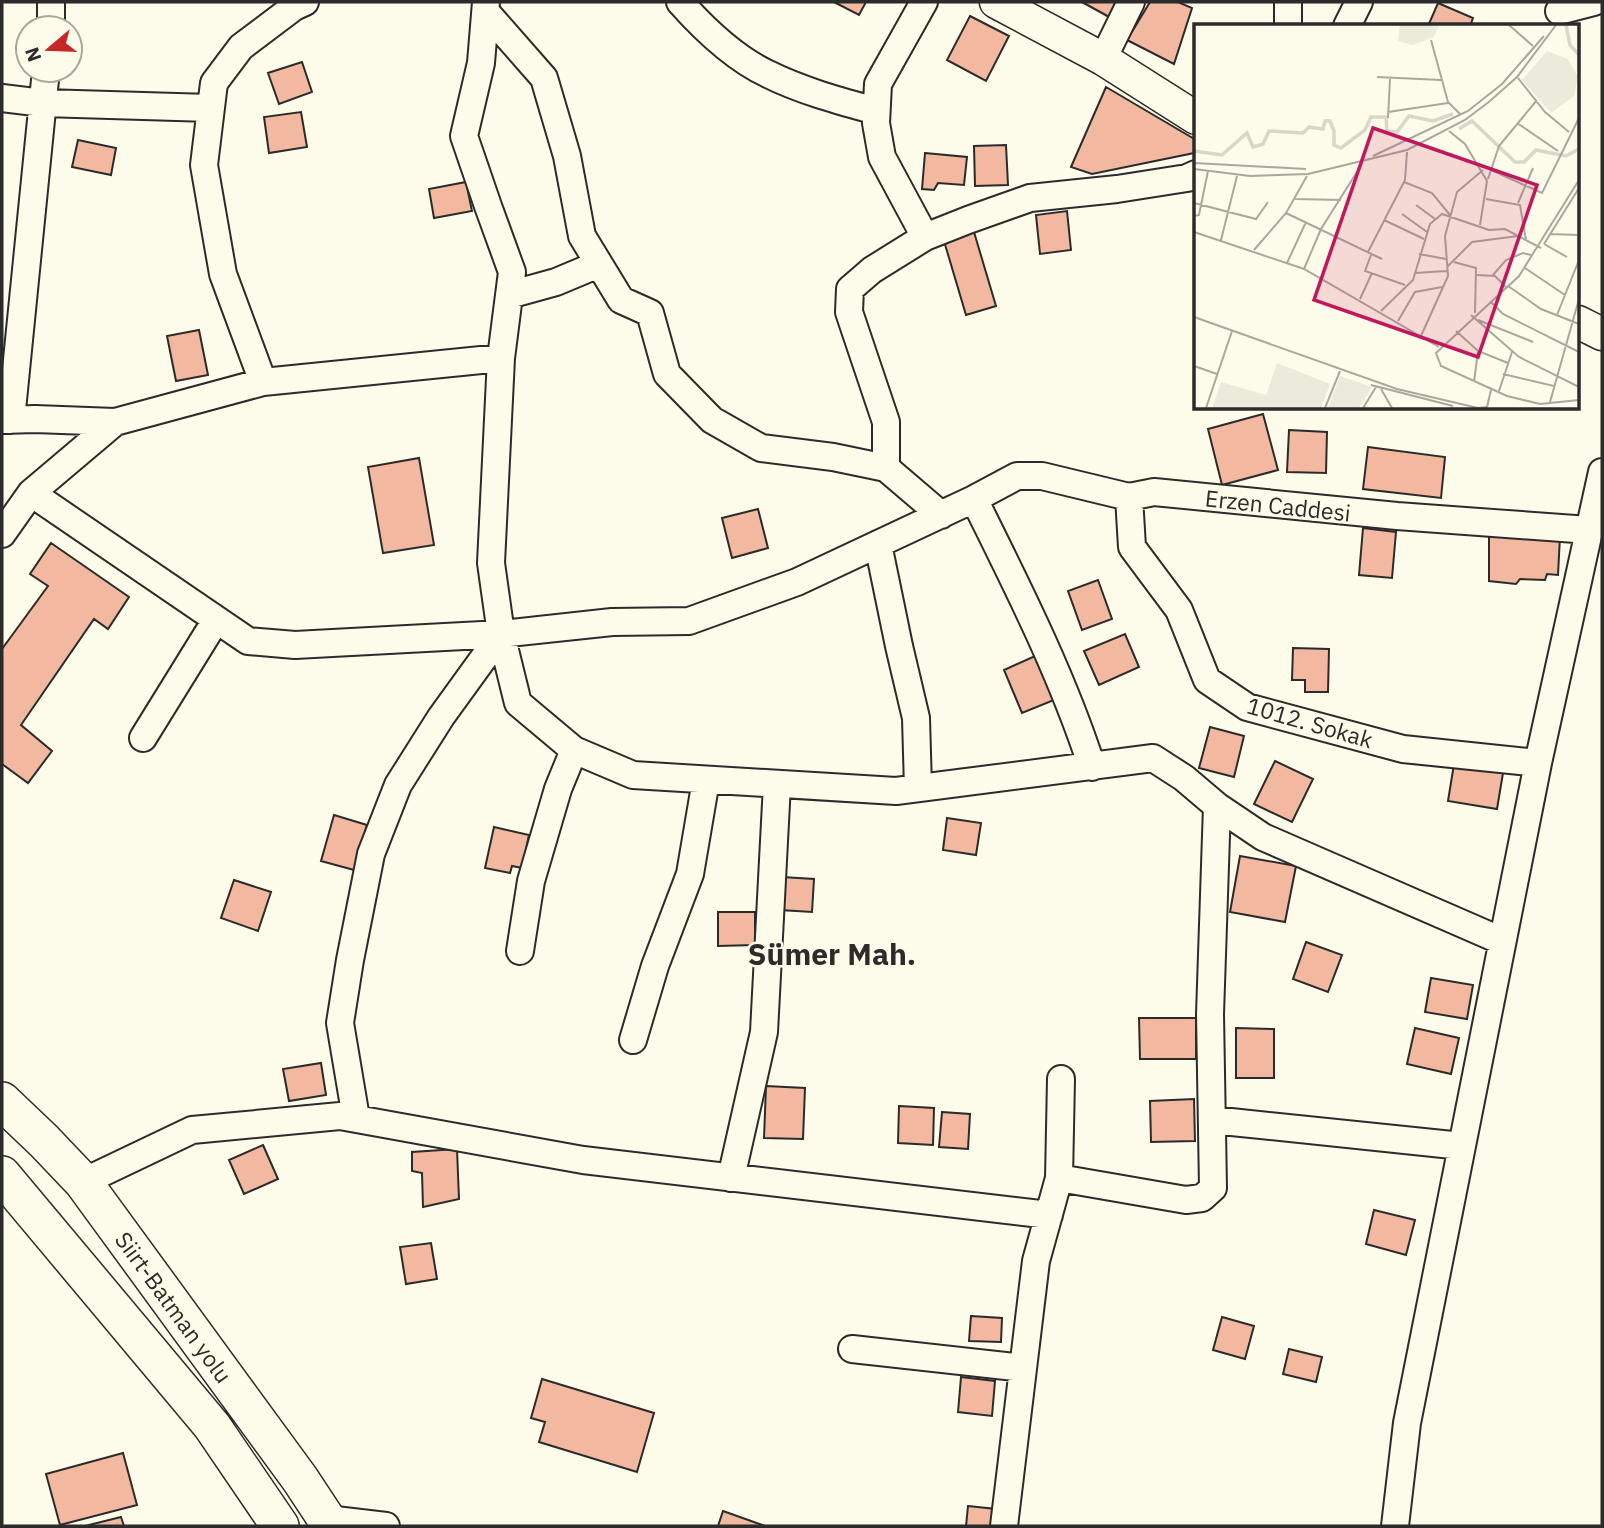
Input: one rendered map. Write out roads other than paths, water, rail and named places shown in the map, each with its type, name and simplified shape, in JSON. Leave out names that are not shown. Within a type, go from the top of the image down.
[{"type":"highway","name":"Siirt-Batman yolu","points":[[2,1101],[83,1182],[329,1522]]},
{"type":"highway","name":"Siirt-Batman yolu","points":[[2,1175],[212,1426],[280,1526]]},
{"type":"main road","points":[[996,2],[1103,59],[1194,117]]},
{"type":"main road","points":[[1580,323],[1602,334]]},
{"type":"street","points":[[263,382],[223,274],[204,165],[214,83],[241,47],[294,7],[305,2]]},
{"type":"street","points":[[680,2],[722,44],[767,74],[826,97],[876,111]]},
{"type":"street","points":[[924,2],[878,84],[876,123],[882,157],[925,237]]},
{"type":"street","points":[[1103,59],[1131,2]]},
{"type":"street","points":[[1288,2],[1288,24]]},
{"type":"street","points":[[1348,24],[1359,2]]},
{"type":"street","points":[[1557,13],[1594,2]]},
{"type":"street","points":[[486,7],[544,78],[567,156],[582,236],[621,300],[650,313],[667,374],[712,420],[761,448],[833,457],[886,468],[941,515]]},
{"type":"street","points":[[486,7],[481,63],[464,136],[512,272],[500,358],[491,563],[501,634],[518,703],[574,750],[633,775],[896,791],[1153,758],[1263,837],[1502,941]]},
{"type":"street","points":[[45,84],[6,420],[115,422],[263,382],[500,358]]},
{"type":"street","points":[[2,98],[43,103],[211,108]]},
{"type":"street","points":[[886,468],[886,422],[849,312],[850,289],[872,270],[925,237],[1030,198],[1117,189],[1194,175]]},
{"type":"street","points":[[509,295],[556,282],[599,264]]},
{"type":"street","points":[[2,534],[31,494],[115,422]]},
{"type":"street","points":[[1395,1526],[1407,1423],[1538,763],[1602,472]]},
{"type":"street","name":"Erzen Caddesi","points":[[31,494],[248,640],[295,646],[501,634],[612,622],[689,621],[797,582],[941,515],[1017,476],[1042,477],[1129,497],[1154,492],[1397,516],[1590,530]]},
{"type":"street","name":"1012. Sokak","points":[[1129,497],[1132,547],[1179,610],[1207,680],[1247,707],[1403,749],[1538,763]]},
{"type":"street","points":[[974,499],[1055,670],[1092,767]]},
{"type":"street","points":[[878,544],[916,718],[919,788]]},
{"type":"street","points":[[143,738],[216,620]]},
{"type":"street","points":[[356,1118],[340,1023],[371,854],[398,785],[441,717],[501,634]]},
{"type":"street","points":[[520,951],[531,881],[558,789],[574,750]]},
{"type":"street","points":[[632,1040],[655,966],[690,874],[706,780]]},
{"type":"street","points":[[732,1178],[764,1032],[777,784]]},
{"type":"street","points":[[1059,1178],[1186,1200],[1202,1198],[1213,1188],[1210,1014],[1217,806]]},
{"type":"street","points":[[1004,1526],[1036,1261],[1059,1178],[1061,1079]]},
{"type":"street","points":[[83,1182],[192,1130],[340,1116],[583,1160],[1049,1215]]},
{"type":"street","points":[[1212,1121],[1462,1146]]},
{"type":"street","points":[[852,1349],[1023,1368]]},
{"type":"street","points":[[329,1522],[386,1526]]},
{"type":"district","name":"Sümer Mah.","points":[[832,953]]}]
